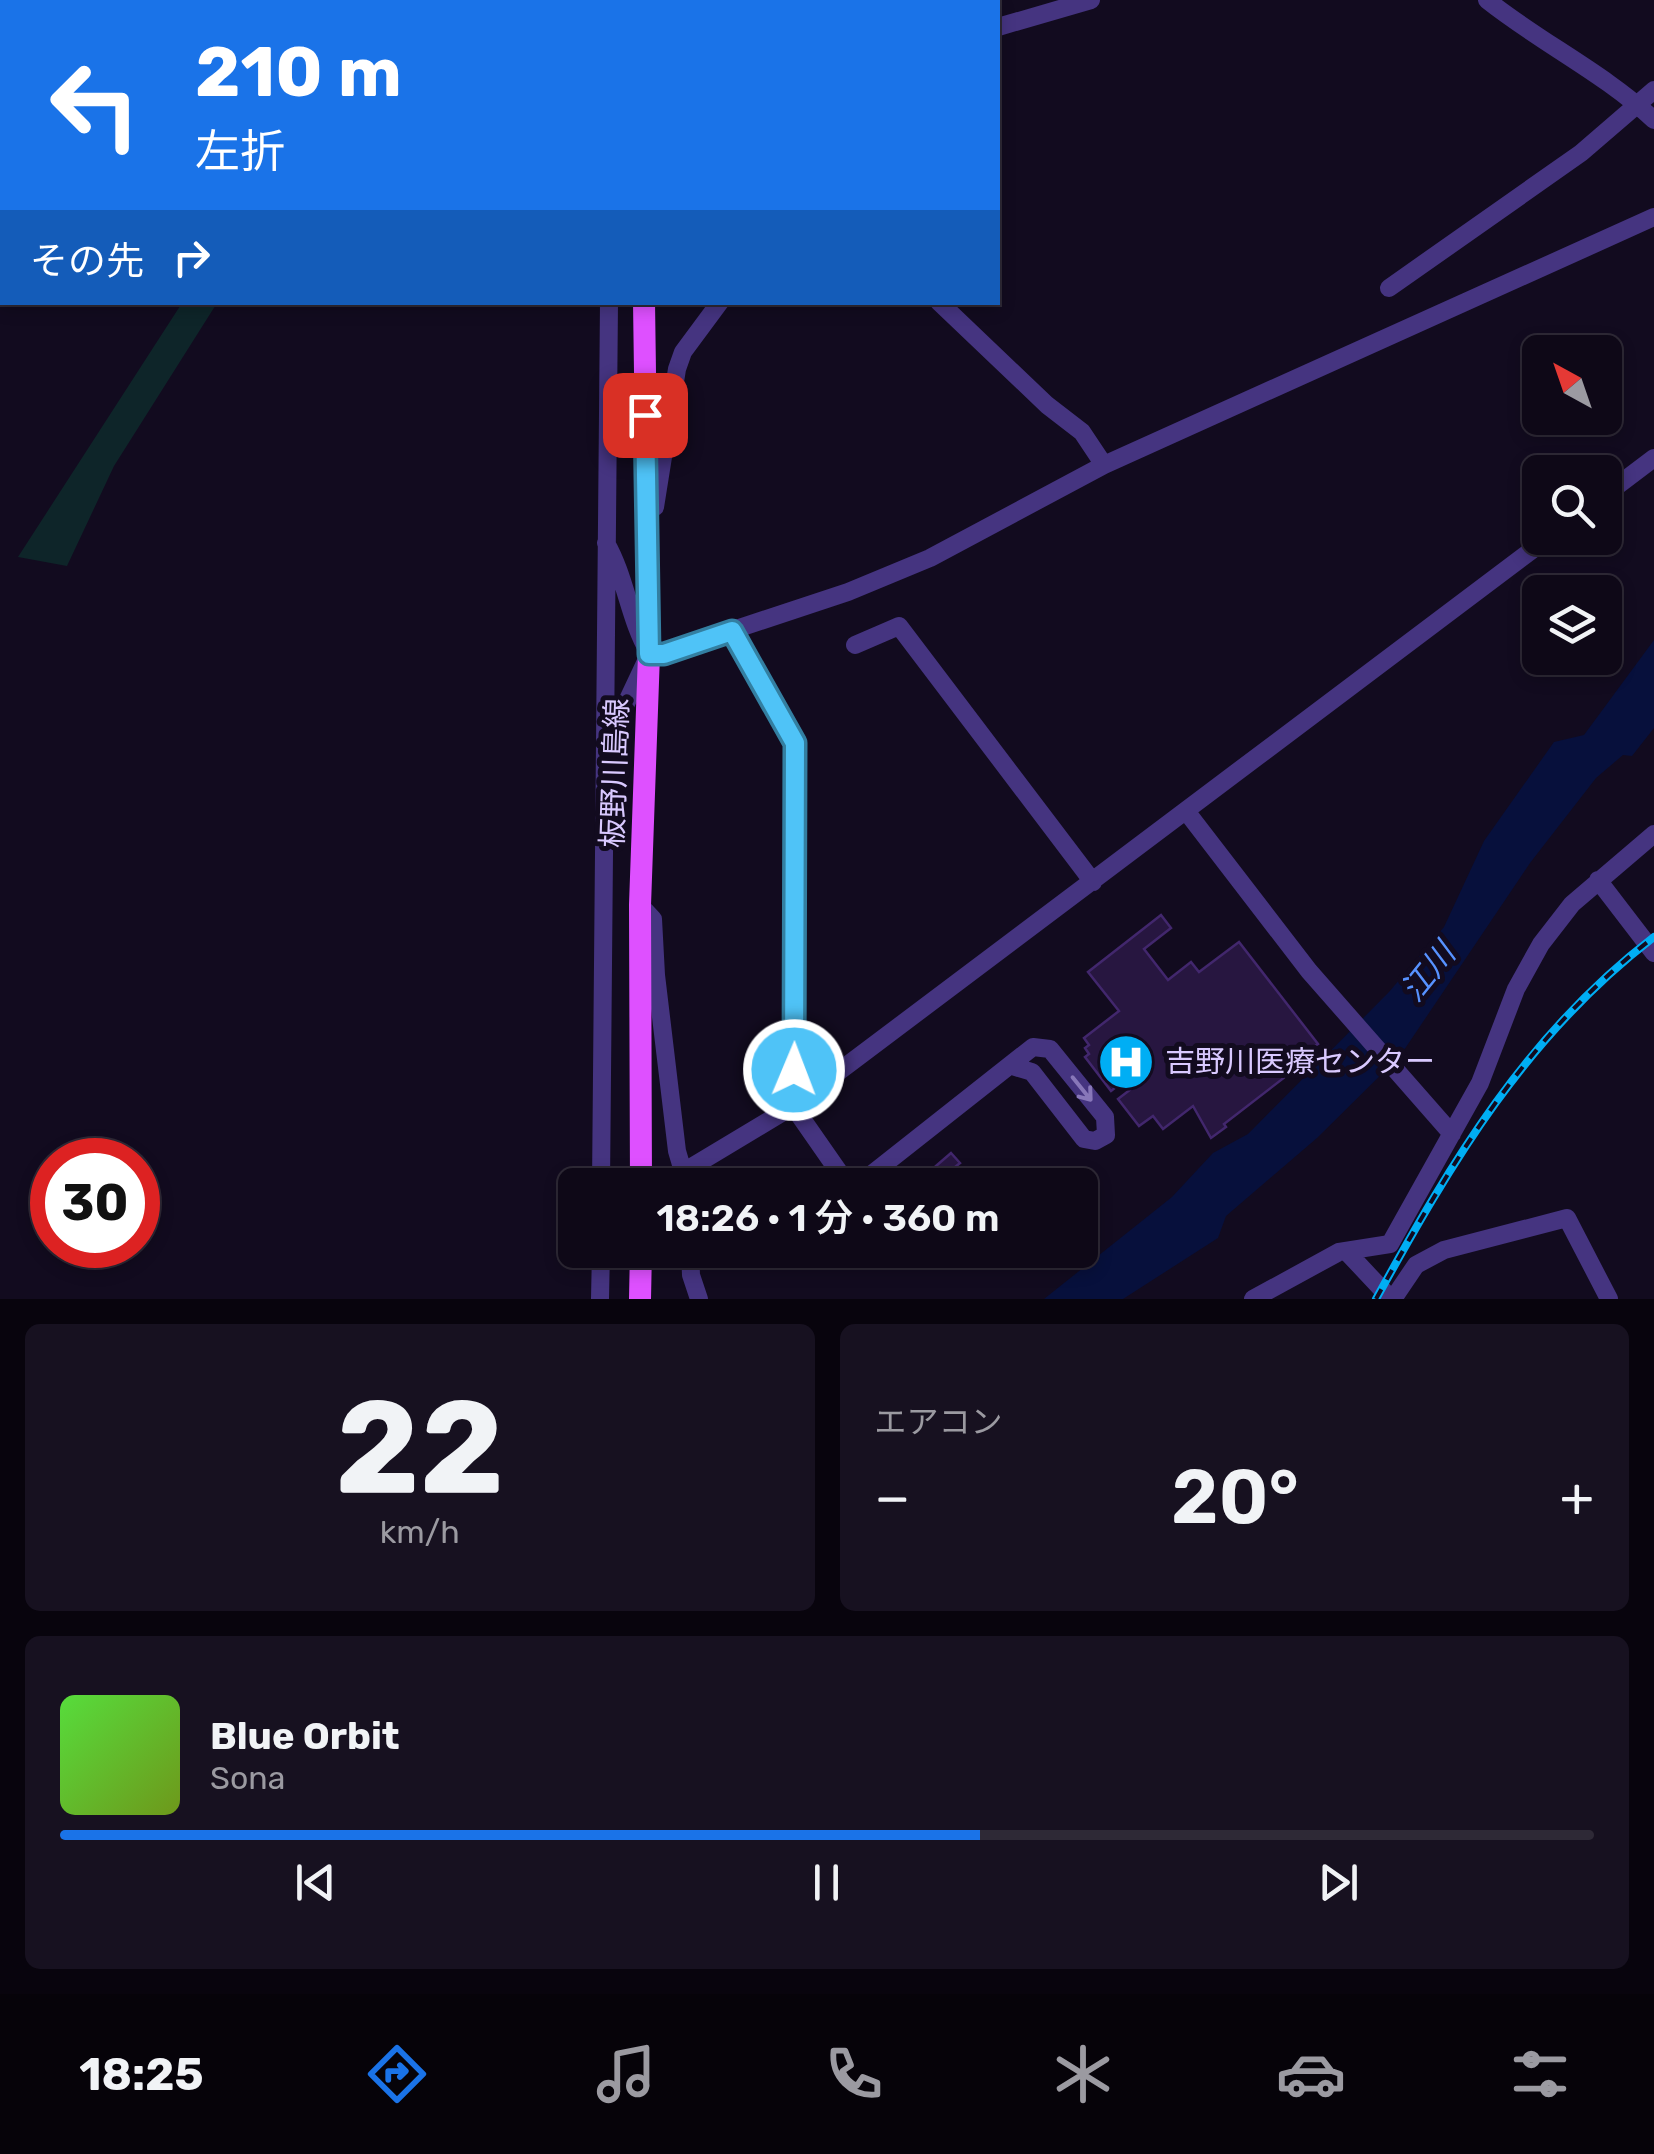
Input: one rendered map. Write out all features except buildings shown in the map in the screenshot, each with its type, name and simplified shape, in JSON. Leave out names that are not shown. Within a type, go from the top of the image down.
[{"type":"main road","name":"板野川島線","points":[[641,1168],[640,905],[649,654],[644,305]]},
{"type":"main road","points":[[640,1299],[641,1268]]},
{"type":"street","points":[[1000,26],[1091,0]]},
{"type":"street","points":[[1487,0],[1637,104],[1654,120]]},
{"type":"street","points":[[1389,288],[1581,153],[1654,90]]},
{"type":"street","points":[[649,654],[664,654],[848,592],[930,558],[1104,464],[1654,217]]},
{"type":"street","points":[[601,1168],[608,305]]},
{"type":"street","points":[[645,528],[654,512],[676,369],[683,352],[718,305]]},
{"type":"street","points":[[942,305],[1046,405],[1082,432],[1104,464]]},
{"type":"street","points":[[1622,482],[1654,458]]},
{"type":"street","points":[[606,542],[617,562],[637,633],[649,654]]},
{"type":"street","points":[[701,1168],[794,1106],[1093,882],[1244,763],[1525,555]]},
{"type":"street","points":[[855,644],[899,626],[1093,882]]},
{"type":"street","points":[[732,631],[795,743],[794,1106],[836,1168]]},
{"type":"street","points":[[605,749],[649,654]]},
{"type":"street","points":[[1186,811],[1348,1016],[1452,1134]]},
{"type":"street","points":[[1370,1280],[1480,1083],[1516,989],[1541,944],[1572,904],[1654,834]]},
{"type":"street","points":[[1598,880],[1654,953]]},
{"type":"street","points":[[640,905],[654,919],[656,975],[674,1131],[683,1168]]},
{"type":"street","points":[[880,1168],[1033,1047],[1050,1049],[1105,1118],[1108,1130],[1103,1138],[1092,1142],[1084,1138],[1032,1072],[1012,1066]]},
{"type":"street","points":[[1346,1252],[1392,1299],[1416,1265],[1444,1250],[1567,1218],[1609,1299]]},
{"type":"street","points":[[1253,1299],[1309,1266],[1346,1252],[1390,1244]]},
{"type":"street","points":[[600,1299],[601,1268]]},
{"type":"street","points":[[690,1268],[699,1299]]},
{"type":"green space","points":[[181,305],[216,305],[114,466],[67,566],[18,557]]},
{"type":"water","name":"江川","points":[[1654,640],[1654,728],[1632,756],[1623,755],[1596,778],[1530,863],[1400,1056],[1317,1138],[1226,1216],[1218,1238],[1123,1299],[1044,1299],[1083,1268],[1098,1268],[1098,1256],[1172,1197],[1213,1153],[1248,1134],[1389,992],[1444,927],[1484,841],[1554,742],[1584,735]]},
{"type":"railway","points":[[1376,1299],[1464,1150],[1530,1058],[1608,975],[1654,937]]},
{"type":"place","name":"吉野川医療センター","points":[[1126,1062]]},
{"type":"route","points":[[645,415],[649,654],[664,654],[732,631],[795,743],[794,1070]]}]
